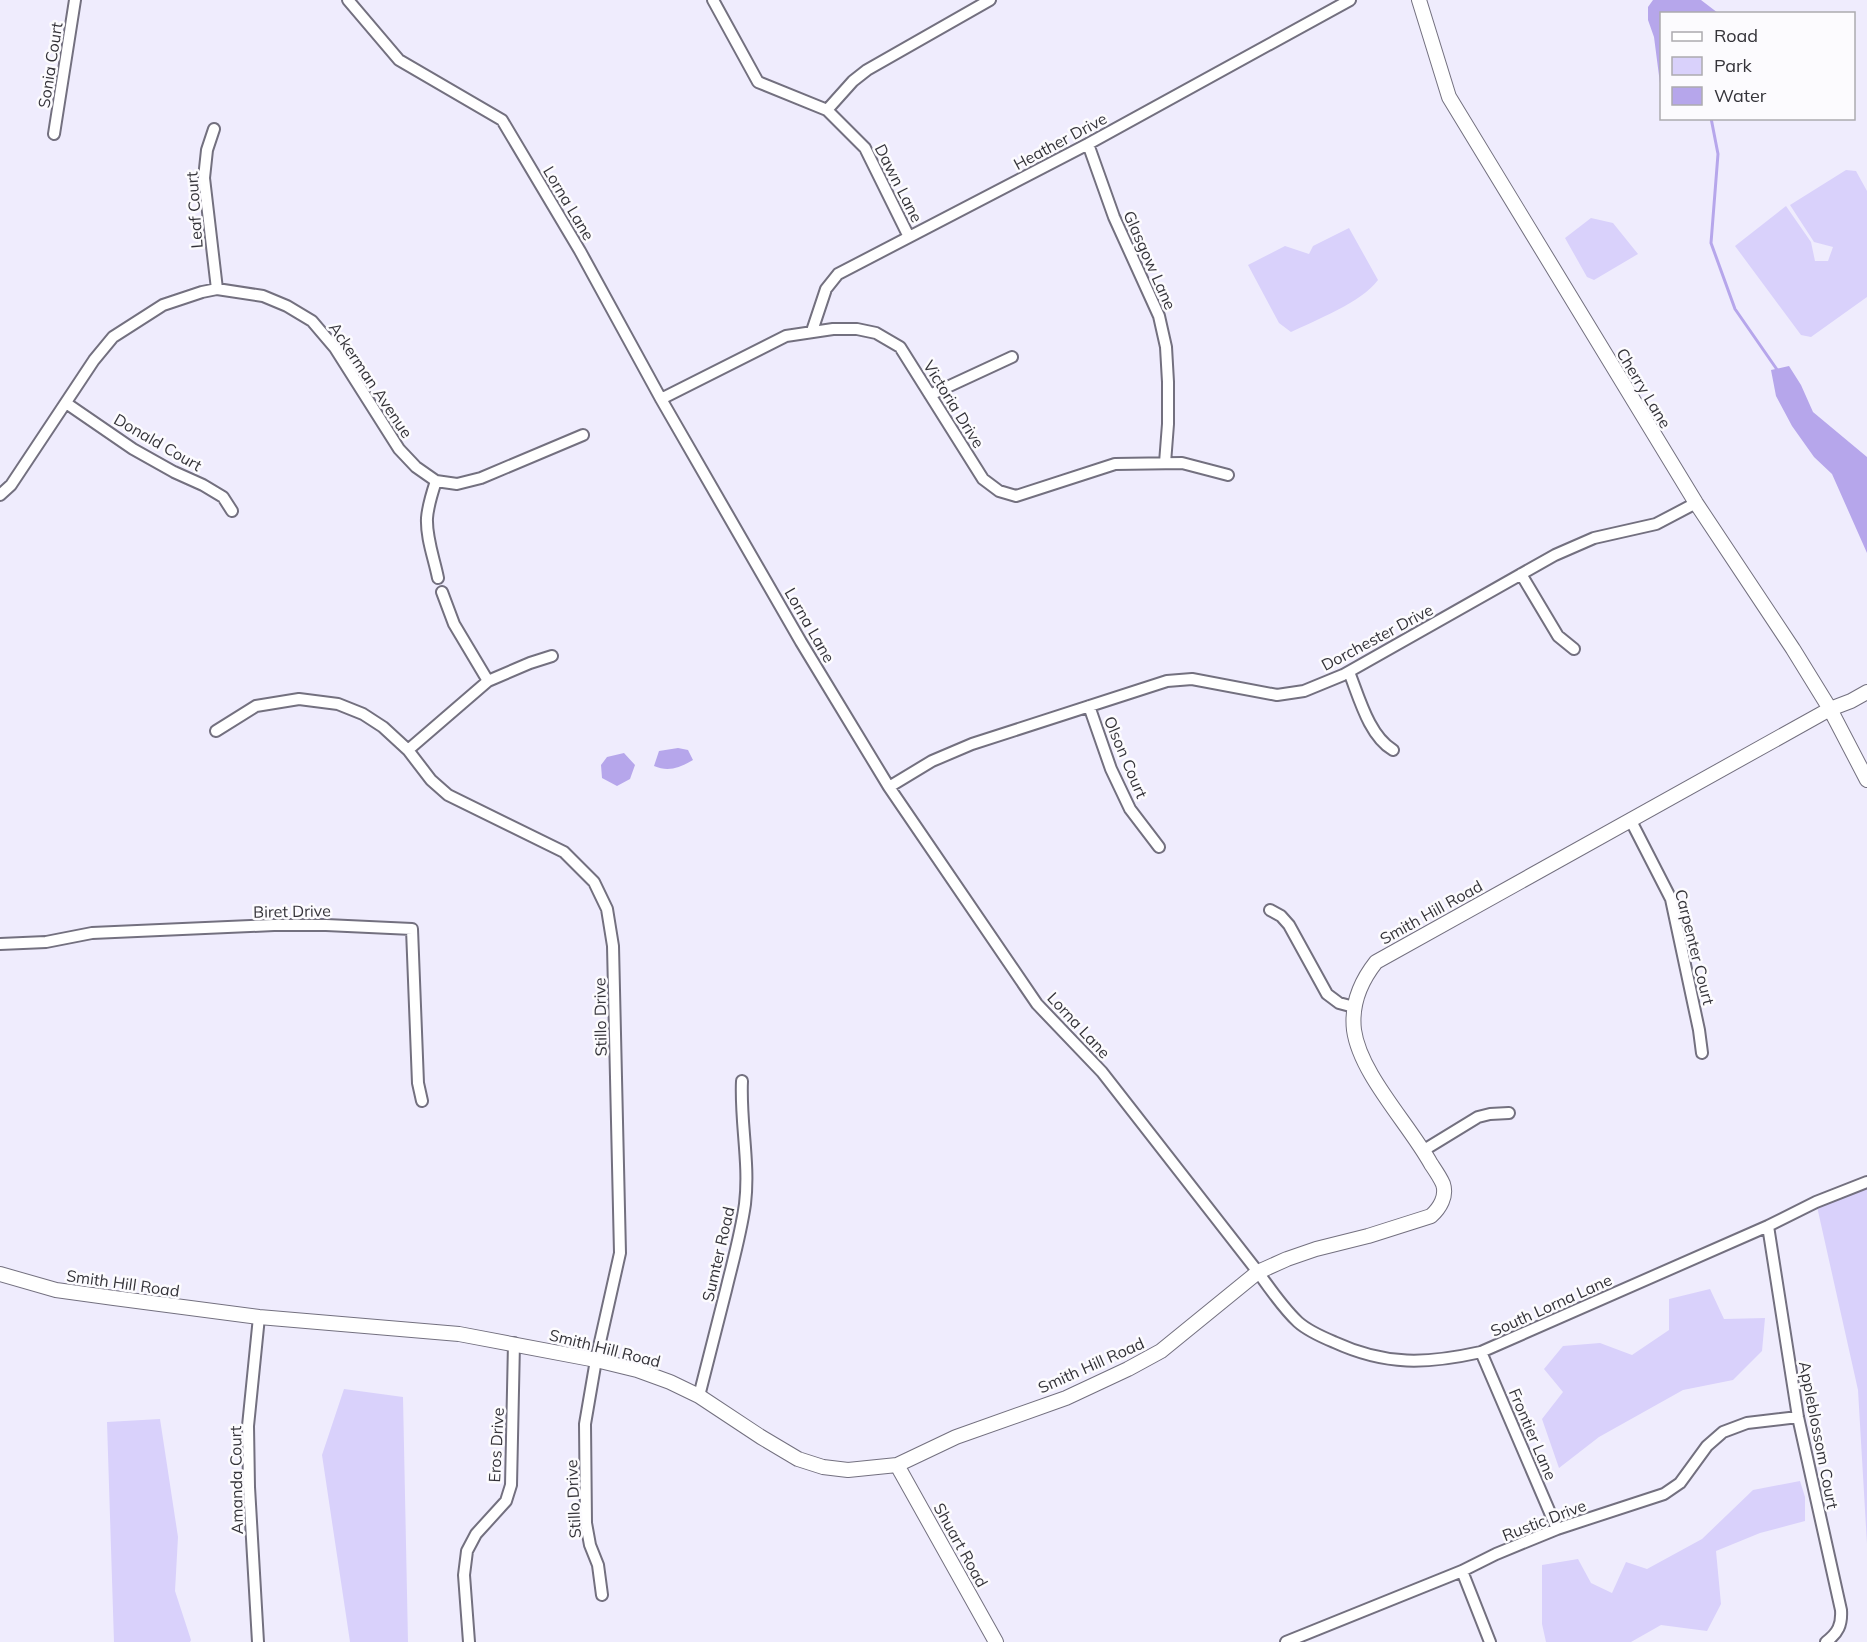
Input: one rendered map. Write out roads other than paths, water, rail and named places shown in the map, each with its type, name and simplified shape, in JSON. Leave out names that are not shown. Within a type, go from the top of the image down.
[{"type":"street","name":"Sonia Court","points":[[54,134],[75,0]]},
{"type":"street","name":"Lorna Lane","points":[[348,0],[399,60],[502,120],[581,253],[661,399],[801,642],[889,787],[1038,1004],[1102,1072],[1258,1272]]},
{"type":"street","name":"Dawn Lane","points":[[713,0],[758,82],[827,110],[865,148],[909,237]]},
{"type":"street","points":[[827,110],[853,81],[867,70],[990,0]]},
{"type":"street","name":"Heather Drive","points":[[812,331],[825,289],[838,274],[1088,144],[1350,0]]},
{"type":"street","name":"Cherry Lane","points":[[1419,0],[1449,97],[1696,503],[1830,709],[1867,780]]},
{"type":"street","name":"Leaf Court","points":[[214,129],[207,150],[204,178],[217,290]]},
{"type":"street","name":"Glasgow Lane","points":[[1088,144],[1114,217],[1159,316],[1166,347],[1168,382],[1165,463]]},
{"type":"street","name":"Ackerman Avenue","points":[[0,495],[11,485],[94,360],[113,337],[163,305],[202,291],[217,290],[263,296],[287,306],[312,321],[335,348],[399,449],[416,467],[436,481]]},
{"type":"street","name":"Victoria Drive","points":[[661,399],[786,336],[812,331],[857,329],[876,333],[900,347],[983,479],[999,491],[1016,496],[1115,464],[1182,463],[1228,475]]},
{"type":"street","points":[[930,395],[1012,357]]},
{"type":"street","name":"Donald Court","points":[[66,403],[133,449],[223,497],[232,511]]},
{"type":"street","points":[[438,578],[427,525],[428,510],[436,481],[457,484],[480,478],[583,435]]},
{"type":"street","name":"Dorchester Drive","points":[[889,787],[932,761],[972,744],[1167,681],[1192,679],[1277,695],[1304,691],[1348,672],[1555,555],[1594,538],[1656,524],[1696,503]]},
{"type":"street","points":[[1521,574],[1558,636],[1574,649]]},
{"type":"street","points":[[442,592],[454,624],[488,681]]},
{"type":"street","points":[[408,750],[488,681],[521,666],[552,656]]},
{"type":"street","points":[[1348,672],[1376,735],[1383,744],[1393,750]]},
{"type":"street","name":"Smith Hill Road","points":[[0,1274],[56,1290],[259,1317],[459,1334],[596,1360],[637,1370],[699,1396],[760,1437],[798,1459],[823,1467],[848,1470],[897,1465],[956,1437],[1066,1398],[1128,1369],[1161,1351],[1258,1272],[1316,1249],[1368,1236],[1431,1216],[1439,1209],[1443,1196],[1443,1185],[1424,1150],[1370,1072],[1359,1049],[1354,1029],[1354,1007],[1365,976],[1376,962],[1537,870],[1631,821],[1830,709],[1867,692]]},
{"type":"street","name":"Stillo Drive","points":[[216,731],[256,705],[299,699],[338,704],[363,714],[408,750],[431,780],[448,795],[564,852],[594,882],[607,909],[613,946],[620,1253],[596,1360],[585,1424],[586,1522],[590,1545],[598,1565],[602,1595]]},
{"type":"street","name":"Olson Court","points":[[1089,706],[1111,769],[1131,809],[1160,848]]},
{"type":"street","name":"Carpenter Court","points":[[1631,821],[1671,899],[1702,1053]]},
{"type":"street","points":[[1270,909],[1289,925],[1327,994],[1339,1003],[1354,1007]]},
{"type":"street","name":"Biret Drive","points":[[0,944],[46,942],[92,933],[274,925],[412,929],[418,1083],[422,1101]]},
{"type":"street","name":"Sumter Road","points":[[699,1396],[739,1239],[745,1203],[746,1166],[741,1081]]},
{"type":"street","points":[[1424,1150],[1478,1117],[1509,1113]]},
{"type":"street","name":"South Lorna Lane","points":[[1258,1272],[1299,1323],[1324,1338],[1352,1350],[1389,1360],[1420,1362],[1454,1358],[1481,1352],[1768,1227],[1816,1202],[1867,1182]]},
{"type":"street","name":"Appleblossom Court","points":[[1768,1227],[1798,1417],[1841,1610],[1841,1621],[1837,1633],[1826,1642]]},
{"type":"street","name":"Amanda Court","points":[[258,1642],[249,1487],[248,1426],[259,1317]]},
{"type":"street","name":"Eros Drive","points":[[469,1642],[464,1575],[467,1551],[476,1534],[506,1501],[511,1485],[514,1343]]},
{"type":"street","name":"Frontier Lane","points":[[1481,1352],[1557,1529]]},
{"type":"street","name":"Rustic Drive","points":[[1286,1642],[1462,1571],[1496,1554],[1557,1529],[1664,1494],[1680,1483],[1707,1446],[1723,1432],[1747,1423],[1798,1417]]},
{"type":"street","name":"Shuart Road","points":[[897,1465],[996,1642]]},
{"type":"street","points":[[1462,1571],[1490,1642]]},
{"type":"water","points":[[1653,0],[1701,0],[1717,12],[1660,12],[1660,83],[1654,37],[1648,20],[1648,7]]},
{"type":"water","points":[[1789,366],[1801,385],[1813,412],[1867,457],[1867,553],[1832,474],[1814,457],[1792,426],[1776,396],[1771,370]]},
{"type":"water","points":[[678,748],[688,750],[693,760],[674,768],[664,769],[654,766],[659,751]]},
{"type":"water","points":[[624,753],[635,765],[630,779],[617,786],[602,778],[601,765],[607,757]]},
{"type":"waterway","points":[[1711,120],[1718,154],[1711,243],[1735,309],[1778,371]]}]
